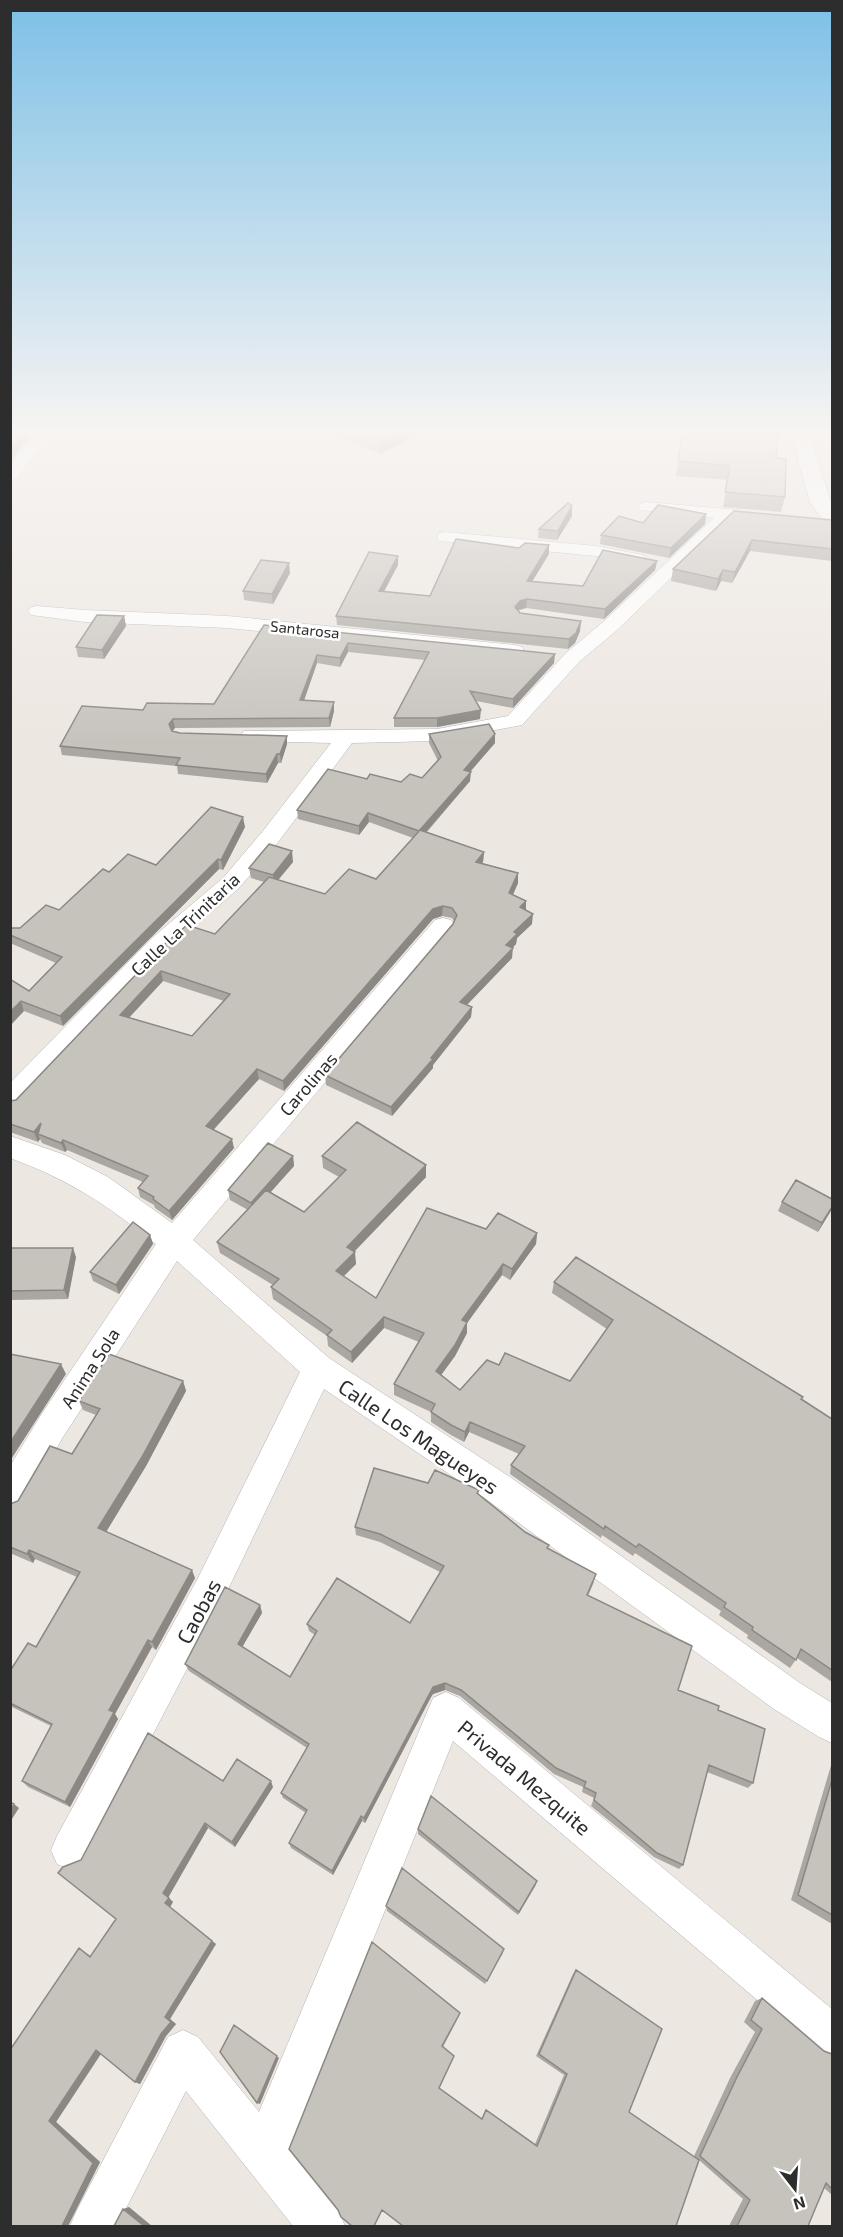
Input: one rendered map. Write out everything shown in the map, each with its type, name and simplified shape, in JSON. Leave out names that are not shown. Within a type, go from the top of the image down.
[{"type":"street","points":[[229,735],[346,737],[437,735],[515,721],[573,657],[609,627],[707,534]]},
{"type":"street","points":[[445,537],[596,551],[674,566]]},
{"type":"street","name":"Santarosa","points":[[37,611],[85,616],[228,622],[573,657]]},
{"type":"street","points":[[585,624],[609,627]]},
{"type":"street","name":"Calle La Trinitaria","points":[[10,1100],[160,944],[231,883],[271,836],[346,737]]},
{"type":"street","name":"Carolinas","points":[[174,1241],[443,926]]},
{"type":"street","name":"Calle Los Magueyes","points":[[10,1147],[55,1163],[98,1185],[174,1241],[318,1368],[498,1488],[787,1696],[832,1724]]},
{"type":"street","name":"Anima Sola","points":[[10,1497],[52,1426],[174,1241]]},
{"type":"street","name":"Caobas","points":[[71,1850],[210,1590],[318,1368]]},
{"type":"street","name":"Privada Mezquite","points":[[264,2155],[446,1711],[832,2036]]},
{"type":"street","points":[[93,2226],[183,2052],[322,2226]]},
{"type":"building","points":[[602,534],[685,534],[671,548]]},
{"type":"building","points":[[709,534],[832,534],[832,549],[752,540],[735,572],[723,570],[718,579],[673,569]]},
{"type":"building","points":[[456,539],[519,548],[525,543],[549,545],[527,581],[583,586],[603,550],[657,561],[605,609],[527,599],[520,601],[515,607],[520,613],[581,621],[576,633],[569,639],[336,616],[369,552],[398,556],[379,591],[430,596]]},
{"type":"building","points":[[261,560],[289,563],[272,594],[243,591]]},
{"type":"building","points":[[97,615],[124,616],[102,650],[76,647]]},
{"type":"building","points":[[264,625],[555,654],[513,699],[470,691],[481,710],[437,718],[394,718],[429,652],[348,643],[340,658],[317,655],[300,700],[334,702],[329,718],[173,719],[169,724],[172,731],[180,733],[287,736],[280,754],[277,754],[266,774],[176,765],[180,758],[60,746],[82,706],[143,710],[147,703],[214,704]]},
{"type":"building","points":[[489,724],[495,734],[464,770],[471,772],[419,831],[368,813],[359,826],[297,810],[328,769],[367,779],[370,774],[401,782],[410,774],[422,778],[441,757],[429,734]]},
{"type":"building","points":[[211,807],[243,817],[221,860],[218,859],[60,1016],[21,1001],[10,1012],[10,979],[29,991],[62,957],[10,935],[10,928],[20,928],[46,905],[59,910],[103,869],[109,872],[128,854],[156,865]]},
{"type":"building","points":[[420,830],[484,852],[476,862],[518,873],[509,893],[526,901],[520,907],[533,914],[514,932],[517,934],[506,945],[513,948],[460,1002],[472,1007],[431,1058],[433,1059],[391,1107],[325,1075],[453,924],[457,915],[452,908],[443,906],[433,909],[283,1081],[257,1069],[206,1126],[232,1139],[169,1211],[153,1199],[154,1197],[138,1188],[148,1176],[63,1140],[61,1143],[38,1134],[41,1123],[34,1132],[10,1124],[10,1101],[16,1100],[167,942],[187,925],[215,934],[269,877],[325,894],[349,869],[376,879]],"holes":[[[161,971],[230,994],[192,1036],[120,1015]]]},
{"type":"building","points":[[269,844],[292,851],[273,875],[249,868]]},
{"type":"building","points":[[357,1122],[426,1165],[347,1247],[355,1252],[336,1271],[376,1298],[427,1208],[486,1229],[498,1213],[537,1233],[512,1269],[503,1264],[462,1320],[467,1322],[455,1345],[436,1371],[460,1390],[487,1360],[499,1365],[505,1353],[570,1381],[613,1320],[554,1282],[576,1257],[803,1397],[801,1399],[832,1419],[832,1670],[801,1649],[796,1660],[752,1630],[753,1627],[724,1607],[726,1603],[639,1544],[636,1547],[605,1526],[604,1529],[511,1465],[525,1446],[470,1422],[465,1432],[431,1412],[435,1404],[394,1384],[424,1333],[384,1317],[351,1352],[327,1335],[332,1330],[271,1287],[279,1279],[217,1242],[266,1190],[304,1212],[346,1170],[322,1156]]},
{"type":"building","points":[[268,1143],[293,1156],[251,1203],[228,1190]]},
{"type":"building","points":[[796,1180],[832,1199],[832,1207],[822,1223],[782,1202]]},
{"type":"building","points":[[133,1222],[150,1235],[116,1285],[90,1272]]},
{"type":"building","points":[[11,1248],[73,1248],[64,1290],[10,1291]]},
{"type":"building","points":[[10,1354],[61,1364],[10,1443]]},
{"type":"building","points":[[109,1354],[183,1381],[142,1457],[98,1528],[192,1570],[152,1642],[148,1640],[109,1710],[114,1712],[65,1802],[22,1781],[52,1724],[10,1703],[10,1671],[28,1643],[36,1647],[80,1572],[29,1550],[27,1554],[10,1547],[10,1504],[18,1501],[50,1446],[72,1454],[100,1409],[79,1401]]},
{"type":"building","points":[[374,1468],[428,1483],[435,1470],[479,1490],[477,1493],[525,1532],[549,1545],[547,1548],[596,1574],[587,1595],[692,1646],[678,1690],[719,1706],[718,1710],[765,1729],[753,1783],[709,1765],[683,1865],[657,1853],[594,1800],[596,1793],[584,1787],[586,1782],[556,1768],[461,1690],[445,1683],[433,1687],[364,1818],[361,1816],[332,1871],[289,1843],[307,1810],[281,1793],[309,1744],[185,1664],[225,1587],[260,1605],[238,1644],[290,1677],[317,1631],[307,1624],[337,1578],[410,1623],[444,1566],[380,1534],[355,1527]]},
{"type":"building","points":[[148,1733],[223,1781],[237,1759],[271,1781],[232,1842],[205,1823],[163,1893],[169,1898],[165,1903],[212,1941],[165,2017],[171,2022],[161,2034],[135,2082],[96,2050],[49,2121],[93,2163],[62,2226],[10,2226],[10,2050],[79,1948],[90,1957],[116,1919],[58,1873],[63,1867],[81,1860]]},
{"type":"building","points":[[832,1780],[832,1915],[798,1895]]},
{"type":"building","points":[[431,1796],[537,1881],[519,1912],[418,1829]]},
{"type":"building","points":[[402,1868],[504,1949],[487,1981],[386,1906]]},
{"type":"building","points":[[372,1942],[460,2013],[442,2046],[454,2056],[439,2088],[482,2119],[486,2110],[537,2146],[567,2074],[539,2054],[576,1970],[662,2029],[629,2112],[699,2160],[676,2226],[403,2226],[382,2210],[374,2226],[352,2226],[341,2217],[338,2210],[289,2149]]},
{"type":"building","points":[[762,1998],[824,2051],[832,2054],[832,2189],[826,2183],[808,2226],[737,2226],[750,2200],[700,2156],[762,2029],[751,2020]]},
{"type":"building","points":[[234,2025],[277,2056],[257,2103],[220,2052]]},
{"type":"building","points":[[123,2209],[144,2226],[114,2226]]}]
